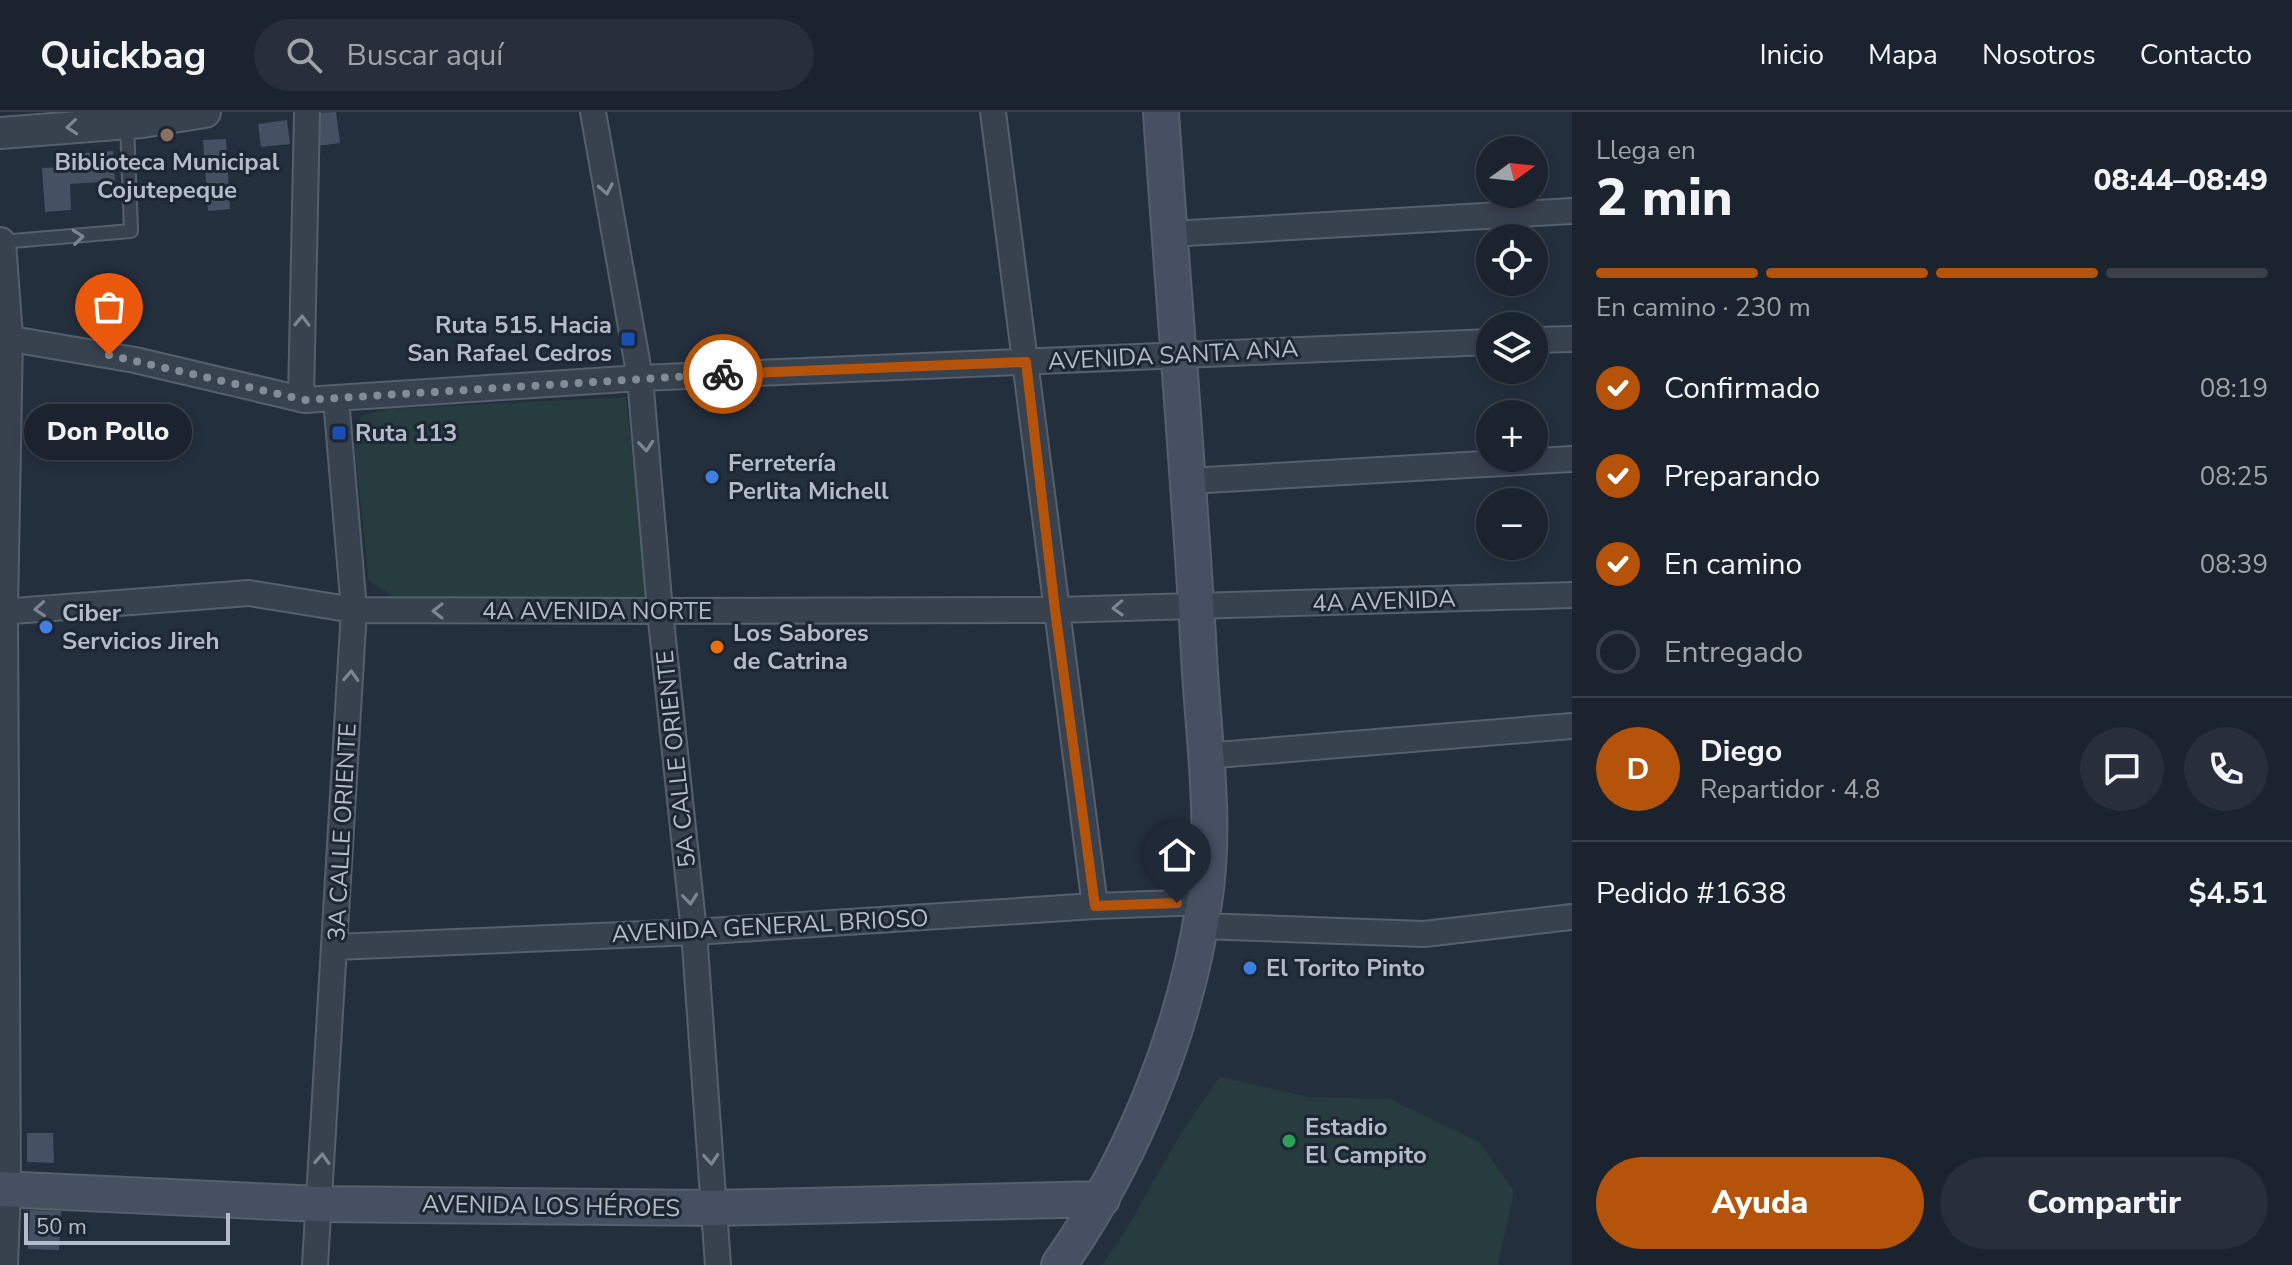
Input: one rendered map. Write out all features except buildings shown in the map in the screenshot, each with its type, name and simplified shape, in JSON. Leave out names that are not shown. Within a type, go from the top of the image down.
[{"type":"main road","points":[[1059,1265],[1102,1199],[1162,1065],[1202,914],[1209,859],[1188,481],[1161,112]]},
{"type":"main road","name":"AVENIDA LOS HÉROES","points":[[3,1189],[320,1204],[715,1208],[1102,1199]]},
{"type":"street","points":[[0,133],[127,123],[205,112]]},
{"type":"street","points":[[301,399],[307,112]]},
{"type":"street","name":"5A CALLE ORIENTE","points":[[593,112],[640,378],[660,611],[694,932],[718,1265]]},
{"type":"street","points":[[993,112],[1095,906]]},
{"type":"street","points":[[1170,234],[1572,211]]},
{"type":"street","points":[[0,242],[4,337],[1,612],[2,1265]]},
{"type":"street","name":"AVENIDA SANTA ANA","points":[[4,337],[135,360],[301,399],[640,378],[1476,342]]},
{"type":"street","points":[[1548,340],[1572,339]]},
{"type":"street","name":"3A CALLE ORIENTE","points":[[315,1265],[354,610],[336,399]]},
{"type":"street","points":[[1188,481],[1572,459]]},
{"type":"street","name":"4A AVENIDA NORTE","points":[[1,612],[249,593],[354,610],[1055,610],[1196,606]]},
{"type":"street","name":"4A AVENIDA","points":[[1196,606],[1572,595]]},
{"type":"street","points":[[1204,756],[1572,726]]},
{"type":"street","name":"AVENIDA GENERAL BRIOSO","points":[[335,947],[694,932],[1095,906],[1424,934],[1572,917]]},
{"type":"lane","points":[[0,242],[131,231],[127,123]]},
{"type":"green space","points":[[626,397],[648,602],[399,600],[369,581],[353,431],[363,415],[387,409]]},
{"type":"green space","points":[[1220,1077],[1309,1097],[1390,1099],[1479,1142],[1514,1191],[1498,1265],[1102,1265],[1120,1240],[1183,1130]]},
{"type":"way so far","points":[[109,355],[305,400],[723,374]]},
{"type":"place","name":"Biblioteca Municipal Cojutepeque","points":[[167,135]]},
{"type":"place","name":"Ruta 515. Hacia San Rafael Cedros","points":[[628,339]]},
{"type":"place","name":"Don Pollo","points":[[109,355]]},
{"type":"place","name":"Ruta 113","points":[[339,433]]},
{"type":"place","name":"Ferretería Perlita Michell","points":[[712,477]]},
{"type":"place","name":"Ciber Servicios Jireh","points":[[46,627]]},
{"type":"place","name":"Los Sabores de Catrina","points":[[717,647]]},
{"type":"place","name":"El Torito Pinto","points":[[1250,968]]},
{"type":"place","name":"Estadio El Campito","points":[[1289,1141]]},
{"type":"route","points":[[723,374],[1026,362],[1055,610],[1095,906],[1177,903]]}]
